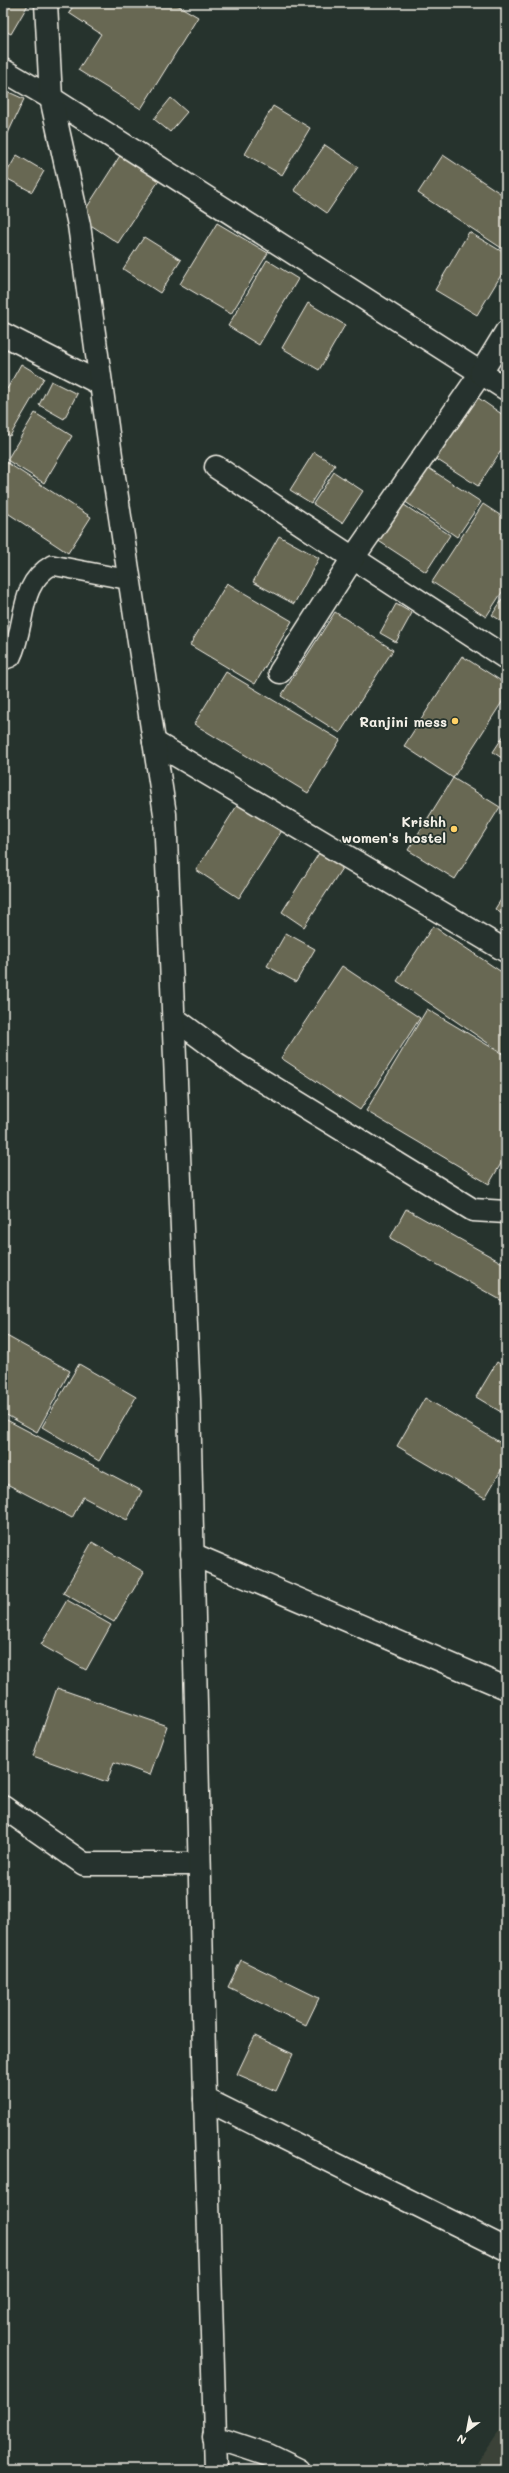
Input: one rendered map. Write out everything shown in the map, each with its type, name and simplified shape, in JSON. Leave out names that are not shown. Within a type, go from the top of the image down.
[{"type":"street","points":[[46,3],[51,98],[79,225],[101,384],[165,814],[189,1399],[199,1864],[216,2470]]},
{"type":"street","points":[[3,70],[51,98],[506,389]]},
{"type":"street","points":[[280,672],[353,558],[481,373],[506,332]]},
{"type":"street","points":[[3,334],[101,384]]},
{"type":"street","points":[[216,467],[506,658]]},
{"type":"street","points":[[154,742],[506,951]]},
{"type":"street","points":[[174,1018],[237,1065],[473,1210],[506,1212]]},
{"type":"street","points":[[192,1554],[506,1688]]},
{"type":"street","points":[[3,1807],[84,1864],[199,1864]]},
{"type":"street","points":[[205,2099],[506,2249]]},
{"type":"street","points":[[214,2437],[268,2454],[299,2470]]},
{"type":"lane","points":[[3,660],[11,657],[16,646],[29,588],[39,572],[52,565],[130,580]]},
{"type":"shaded area","points":[[506,2421],[506,2470],[472,2470]]},
{"type":"building","points":[[3,3],[29,3],[11,34],[3,30]]},
{"type":"building","points":[[75,3],[174,3],[198,17],[141,109],[78,70],[101,34],[69,13]]},
{"type":"building","points":[[4,90],[24,99],[3,144],[3,91]]},
{"type":"building","points":[[171,98],[187,112],[170,132],[154,119]]},
{"type":"building","points":[[273,106],[310,128],[282,175],[245,154]]},
{"type":"building","points":[[325,145],[358,167],[327,213],[294,190]]},
{"type":"building","points":[[123,151],[162,176],[118,243],[80,218]]},
{"type":"building","points":[[17,155],[44,171],[32,192],[4,177]]},
{"type":"building","points":[[443,155],[506,197],[506,251],[418,193]]},
{"type":"building","points":[[217,223],[268,253],[231,314],[180,284]]},
{"type":"building","points":[[469,232],[506,254],[506,267],[477,315],[435,290]]},
{"type":"building","points":[[144,237],[181,260],[160,293],[123,269]]},
{"type":"building","points":[[267,260],[298,279],[259,345],[228,326]]},
{"type":"building","points":[[308,303],[345,325],[319,370],[282,348]]},
{"type":"building","points":[[21,364],[44,378],[10,436],[3,432],[3,387],[7,389]]},
{"type":"building","points":[[51,381],[77,394],[64,419],[39,405]]},
{"type":"building","points":[[474,395],[506,417],[506,443],[478,486],[433,457]]},
{"type":"building","points":[[35,413],[72,436],[44,483],[7,460]]},
{"type":"building","points":[[314,452],[335,465],[311,503],[290,490]]},
{"type":"building","points":[[3,460],[91,517],[68,553],[3,510]]},
{"type":"building","points":[[427,467],[481,502],[457,537],[404,501]]},
{"type":"building","points":[[334,472],[363,491],[342,523],[313,504]]},
{"type":"building","points":[[398,501],[450,535],[426,572],[374,538]]},
{"type":"building","points":[[483,504],[506,519],[506,586],[486,617],[432,582]]},
{"type":"building","points":[[279,536],[319,558],[294,604],[253,582]]},
{"type":"building","points":[[227,583],[292,621],[255,684],[190,645]]},
{"type":"building","points":[[506,594],[506,624],[492,615]]},
{"type":"building","points":[[396,604],[412,613],[396,642],[380,633]]},
{"type":"building","points":[[335,612],[393,650],[340,733],[281,696]]},
{"type":"building","name":"Ranjini mess","points":[[462,656],[506,684],[506,696],[453,778],[404,746]]},
{"type":"building","points":[[226,672],[340,740],[308,793],[194,724]]},
{"type":"building","points":[[506,732],[506,761],[493,752]]},
{"type":"building","name":"Krishh women's hostel","points":[[453,778],[500,807],[455,879],[408,850]]},
{"type":"building","points":[[240,801],[283,829],[239,898],[196,870]]},
{"type":"building","points":[[321,850],[344,865],[304,927],[282,912]]},
{"type":"building","points":[[506,892],[506,917],[495,909]]},
{"type":"building","points":[[433,926],[506,975],[506,1051],[504,1054],[397,981]]},
{"type":"building","points":[[286,933],[315,949],[296,982],[267,966]]},
{"type":"building","points":[[342,966],[420,1018],[360,1110],[281,1058]]},
{"type":"building","points":[[427,1009],[506,1056],[506,1155],[489,1184],[366,1111]]},
{"type":"building","points":[[406,1209],[506,1265],[506,1303],[390,1238]]},
{"type":"building","points":[[3,1334],[70,1371],[37,1432],[3,1413]]},
{"type":"building","points":[[497,1362],[506,1368],[506,1415],[476,1397]]},
{"type":"building","points":[[79,1364],[136,1397],[99,1461],[42,1427]]},
{"type":"building","points":[[425,1398],[506,1446],[506,1462],[485,1498],[397,1446]]},
{"type":"building","points":[[3,1418],[142,1491],[127,1520],[83,1497],[72,1518],[3,1482]]},
{"type":"building","points":[[92,1542],[144,1572],[114,1622],[63,1593]]},
{"type":"building","points":[[67,1600],[111,1625],[86,1670],[41,1645]]},
{"type":"building","points":[[57,1688],[167,1726],[150,1775],[114,1762],[107,1782],[33,1756]]},
{"type":"building","points":[[241,1960],[319,1998],[306,2025],[228,1987]]},
{"type":"building","points":[[255,2036],[293,2054],[276,2091],[237,2074]]},
{"type":"place","name":"Ranjini mess","points":[[455,721]]},
{"type":"place","name":"Krishh women's hostel","points":[[454,829]]}]
